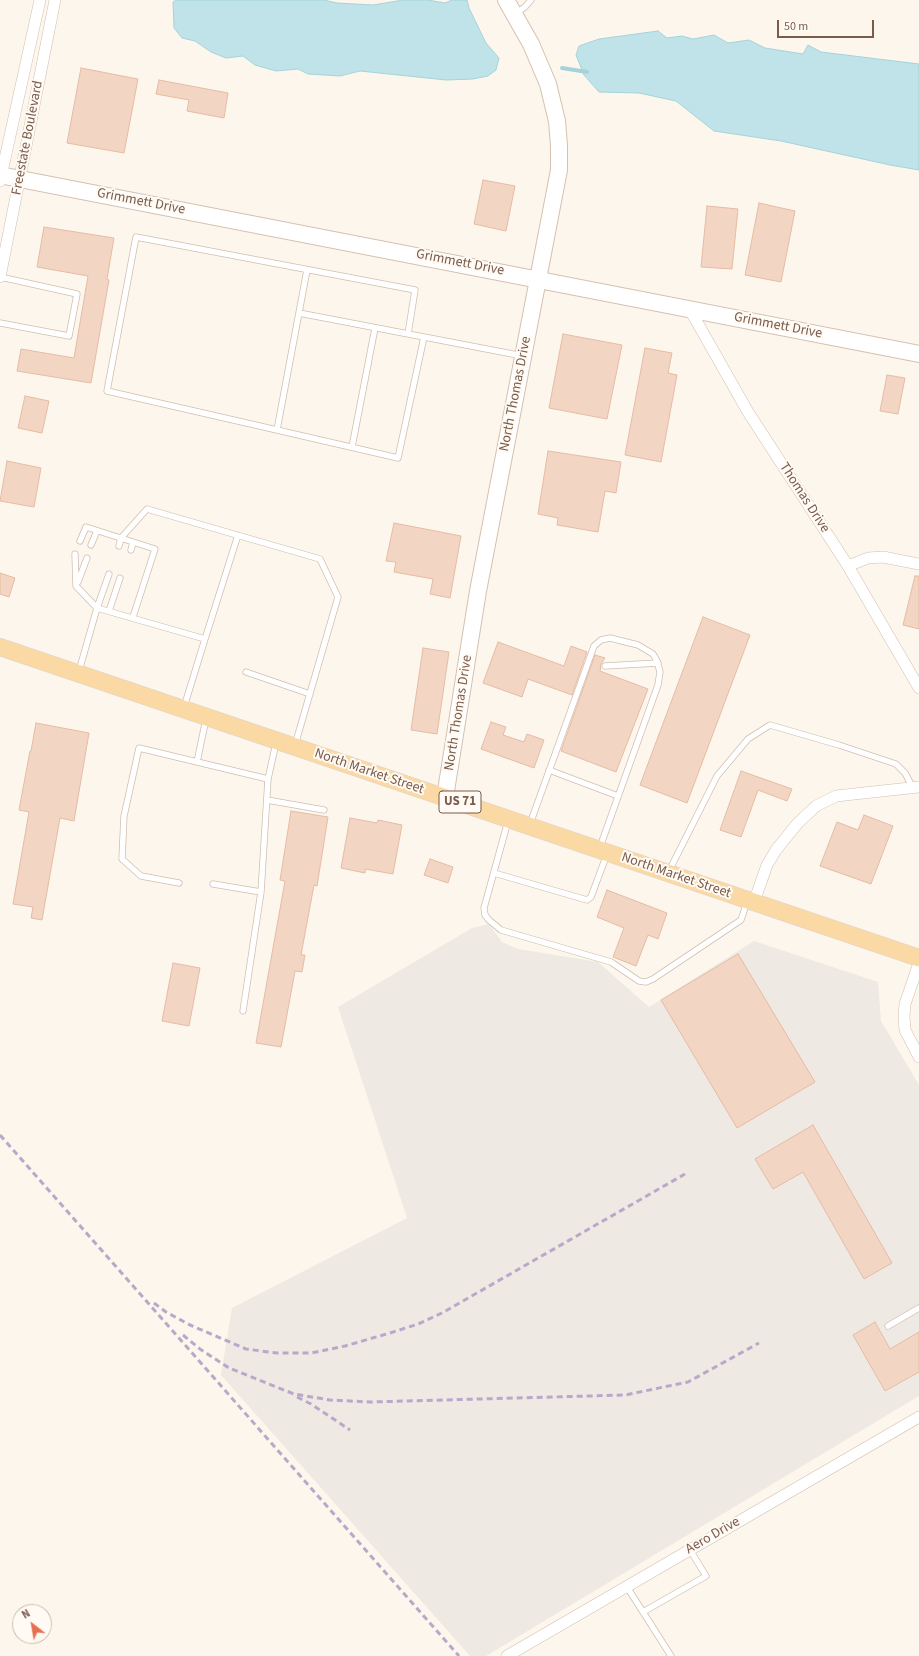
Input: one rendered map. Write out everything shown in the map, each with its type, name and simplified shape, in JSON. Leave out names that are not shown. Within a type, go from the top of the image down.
[{"type":"main road","name":"North Thomas Drive","points":[[445,797],[478,590],[557,187],[559,146],[557,121],[548,84],[531,44],[506,0]]},
{"type":"main road","name":"Grimmett Drive","points":[[0,177],[20,179],[689,308],[919,354]]},
{"type":"main road","name":"North Market Street","points":[[0,647],[919,958]]},
{"type":"street","name":"Freestate Boulevard","points":[[0,177],[40,0]]},
{"type":"street","name":"Freestate Boulevard","points":[[0,277],[55,0]]},
{"type":"street","name":"Thomas Drive","points":[[689,308],[748,412],[848,566],[919,688]]},
{"type":"street","points":[[848,566],[868,558],[883,557],[919,564]]},
{"type":"street","points":[[751,901],[767,865],[776,850],[798,824],[816,806],[836,796],[916,788]]},
{"type":"street","points":[[919,963],[905,1004],[904,1017],[906,1030],[919,1058]]},
{"type":"street","name":"Aero Drive","points":[[507,1656],[919,1417]]},
{"type":"lane","points":[[514,14],[525,7],[531,0]]},
{"type":"lane","points":[[408,334],[415,290],[136,237],[106,391],[398,458],[424,337]]},
{"type":"lane","points":[[277,430],[307,270]]},
{"type":"lane","points":[[0,277],[77,294],[69,336],[0,323]]},
{"type":"lane","points":[[299,313],[523,356]]},
{"type":"lane","points":[[352,447],[375,328]]},
{"type":"lane","points":[[119,546],[121,538],[147,509],[320,559],[338,597],[295,747]]},
{"type":"lane","points":[[80,541],[86,527],[155,549],[133,617]]},
{"type":"lane","points":[[91,545],[97,531]]},
{"type":"lane","points":[[184,709],[238,535]]},
{"type":"lane","points":[[131,550],[133,542]]},
{"type":"lane","points":[[75,554],[76,586],[97,608],[133,617],[205,639]]},
{"type":"lane","points":[[76,586],[87,558]]},
{"type":"lane","points":[[78,674],[97,608],[109,574]]},
{"type":"lane","points":[[109,611],[120,578]]},
{"type":"lane","points":[[494,873],[588,900],[592,897],[618,796],[658,685],[660,672],[658,663],[653,654],[638,645],[610,638],[600,640],[594,646],[529,826]]},
{"type":"lane","points":[[605,666],[658,663]]},
{"type":"lane","points":[[246,672],[310,694]]},
{"type":"lane","points":[[197,762],[207,717]]},
{"type":"lane","points":[[668,873],[717,776],[748,739],[770,725],[839,745],[896,764],[916,788]]},
{"type":"lane","points":[[243,1011],[261,892],[268,779],[277,741]]},
{"type":"lane","points":[[179,883],[141,876],[122,859],[124,816],[139,748],[268,779]]},
{"type":"lane","points":[[549,770],[618,796]]},
{"type":"lane","points":[[267,800],[324,810]]},
{"type":"lane","points":[[509,819],[484,908],[485,915],[489,920],[501,930],[611,962],[639,980],[646,982],[742,920],[751,901]]},
{"type":"lane","points":[[213,884],[261,892]]},
{"type":"lane","points":[[888,1326],[919,1308]]},
{"type":"lane","points":[[643,1612],[706,1576],[690,1550]]},
{"type":"lane","points":[[627,1587],[671,1656]]},
{"type":"shaded area","points":[[489,924],[502,942],[518,949],[598,962],[649,1007],[754,941],[878,982],[881,1021],[919,1085],[919,1396],[486,1656],[470,1656],[221,1375],[232,1308],[407,1218],[338,1007],[472,928]]},
{"type":"water","points":[[176,0],[324,0],[337,3],[373,5],[403,0],[428,0],[445,3],[452,0],[467,0],[469,8],[486,43],[499,58],[496,70],[488,76],[473,79],[446,80],[360,71],[340,76],[308,74],[298,69],[276,71],[255,65],[243,56],[226,58],[211,52],[195,41],[182,38],[174,28],[173,2]]},
{"type":"water","points":[[658,31],[667,38],[682,36],[693,39],[714,35],[728,43],[749,40],[765,48],[803,54],[808,45],[821,52],[919,64],[919,170],[781,141],[714,131],[676,101],[639,93],[599,92],[584,75],[576,55],[579,46],[599,39]]},
{"type":"building","points":[[81,68],[138,79],[124,153],[67,143]]},
{"type":"building","points":[[159,80],[228,93],[224,118],[187,111],[189,100],[156,94]]},
{"type":"building","points":[[483,180],[515,186],[506,231],[474,224]]},
{"type":"building","points":[[759,203],[795,211],[781,282],[745,275]]},
{"type":"building","points":[[707,206],[738,209],[732,269],[701,267]]},
{"type":"building","points":[[44,227],[114,238],[107,279],[109,280],[91,383],[17,371],[21,349],[74,358],[88,276],[37,267]]},
{"type":"building","points":[[563,334],[622,345],[607,419],[549,408]]},
{"type":"building","points":[[645,348],[672,353],[668,373],[677,375],[661,462],[625,455]]},
{"type":"building","points":[[887,375],[905,378],[898,414],[880,411]]},
{"type":"building","points":[[25,396],[49,401],[42,433],[18,428]]},
{"type":"building","points":[[548,451],[621,462],[616,493],[605,491],[598,532],[557,525],[558,518],[538,514]]},
{"type":"building","points":[[7,461],[41,468],[34,507],[0,501]]},
{"type":"building","points":[[394,523],[461,536],[450,598],[430,594],[433,579],[394,572],[396,562],[386,561]]},
{"type":"building","points":[[0,573],[15,578],[9,597],[0,594]]},
{"type":"building","points":[[915,576],[919,576],[919,629],[903,625]]},
{"type":"building","points":[[703,617],[750,635],[687,803],[640,785]]},
{"type":"building","points":[[498,642],[564,666],[571,646],[587,652],[572,695],[528,679],[522,697],[483,683]]},
{"type":"building","points":[[423,648],[449,652],[437,734],[411,730]]},
{"type":"building","points":[[595,655],[605,658],[601,664],[600,671],[648,689],[616,772],[561,751]]},
{"type":"building","points":[[491,722],[506,727],[503,735],[524,742],[527,734],[544,740],[534,768],[481,749]]},
{"type":"building","points":[[36,723],[89,733],[74,821],[60,818],[42,920],[31,918],[33,907],[13,904],[29,812],[19,810]]},
{"type":"building","points":[[741,771],[792,789],[787,801],[758,790],[741,837],[720,830]]},
{"type":"building","points":[[291,811],[328,817],[317,886],[314,885],[301,955],[305,955],[302,972],[295,971],[281,1047],[256,1043],[285,881],[280,880]]},
{"type":"building","points":[[864,815],[893,826],[871,884],[820,866],[837,822],[858,830]]},
{"type":"building","points":[[350,818],[377,823],[378,820],[402,825],[393,874],[365,869],[365,873],[341,868]]},
{"type":"building","points":[[430,859],[453,867],[448,883],[424,875]]},
{"type":"building","points":[[607,890],[667,913],[658,939],[648,935],[636,966],[613,957],[624,928],[597,917]]},
{"type":"building","points":[[738,954],[815,1082],[737,1128],[661,1000]]},
{"type":"building","points":[[173,963],[200,968],[189,1026],[162,1021]]},
{"type":"building","points":[[813,1125],[892,1263],[864,1279],[803,1172],[773,1189],[755,1159]]},
{"type":"building","points":[[875,1322],[890,1349],[919,1332],[919,1372],[885,1391],[853,1335]]},
{"type":"waterway","points":[[562,68],[587,72]]},
{"type":"railway","points":[[0,1135],[459,1656]]},
{"type":"railway","points":[[154,1303],[166,1312],[190,1325],[246,1349],[277,1353],[311,1353],[345,1346],[418,1324],[442,1313],[685,1174]]},
{"type":"railway","points":[[183,1335],[200,1349],[229,1368],[294,1394],[330,1400],[370,1402],[625,1395],[688,1382],[759,1343]]},
{"type":"railway","points":[[297,1397],[311,1404],[350,1430]]}]
